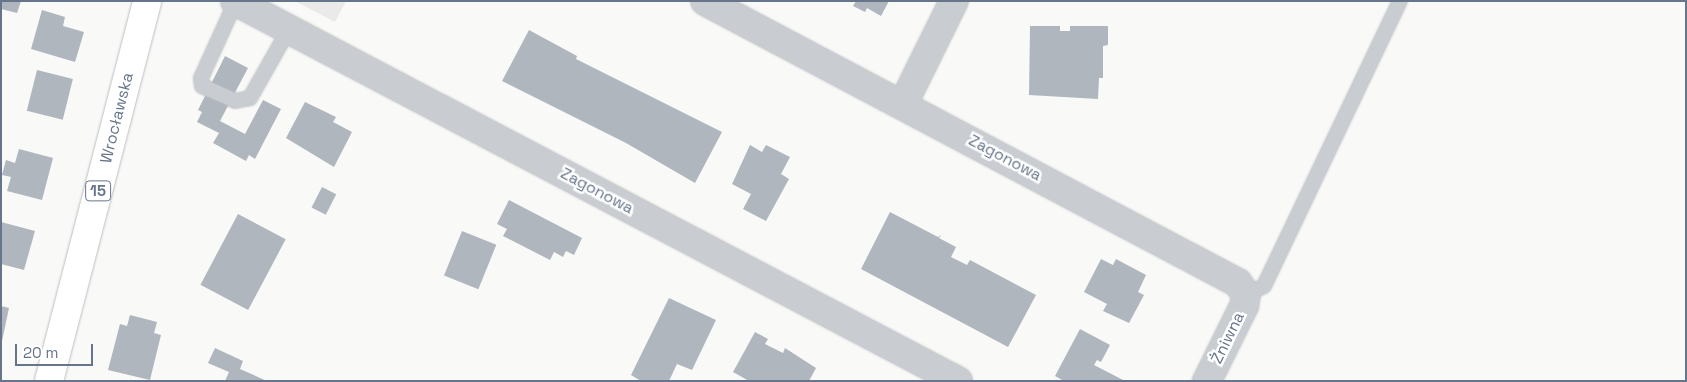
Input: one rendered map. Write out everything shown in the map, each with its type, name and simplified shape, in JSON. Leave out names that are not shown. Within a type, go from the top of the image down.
[{"type":"main road","name":"Wrocławska","points":[[49,381],[147,1]]},
{"type":"street","name":"Zagonowa","points":[[236,1],[958,381]]},
{"type":"street","name":"Zagonowa","points":[[705,1],[903,104],[1238,283],[1246,295]]},
{"type":"street","points":[[903,104],[954,1]]},
{"type":"street","name":"Żniwna","points":[[1207,381],[1246,295]]},
{"type":"lane","points":[[236,1],[202,78],[202,86],[236,101],[250,98],[289,29]]},
{"type":"lane","points":[[1246,295],[1264,286],[1400,1]]},
{"type":"shaded area","points":[[295,1],[346,1],[335,22]]},
{"type":"building","points":[[1,1],[21,1],[17,13],[1,9]]},
{"type":"building","points":[[856,1],[889,1],[881,16],[867,8],[865,12],[853,6]]},
{"type":"building","points":[[42,10],[65,17],[63,26],[84,32],[75,62],[31,49]]},
{"type":"building","points":[[1030,26],[1060,26],[1060,31],[1070,31],[1070,26],[1108,26],[1108,45],[1103,46],[1103,78],[1099,78],[1098,99],[1029,95]]},
{"type":"building","points":[[529,30],[577,56],[576,59],[722,132],[695,183],[626,143],[502,81]]},
{"type":"building","points":[[225,56],[248,68],[220,121],[245,134],[263,100],[281,109],[255,159],[249,155],[246,161],[213,143],[219,133],[197,122],[202,112],[198,110]]},
{"type":"building","points":[[37,70],[73,79],[63,120],[27,111]]},
{"type":"building","points":[[305,102],[336,117],[333,122],[352,132],[334,167],[286,138]]},
{"type":"building","points":[[750,145],[762,152],[766,145],[790,157],[781,174],[789,179],[766,221],[743,209],[751,194],[732,184]]},
{"type":"building","points":[[19,149],[53,158],[42,200],[7,191],[11,177],[2,175],[6,160],[15,163]]},
{"type":"building","points":[[322,187],[336,194],[326,215],[312,207]]},
{"type":"building","points":[[509,200],[582,238],[574,255],[566,251],[563,257],[554,252],[550,260],[503,236],[507,229],[497,224]]},
{"type":"building","points":[[890,212],[938,237],[941,235],[939,238],[956,247],[951,257],[967,265],[970,260],[1036,295],[1008,347],[861,269]]},
{"type":"building","points":[[238,214],[286,239],[248,310],[200,285]]},
{"type":"building","points":[[1,222],[35,231],[24,270],[1,264]]},
{"type":"building","points":[[462,231],[496,245],[478,289],[444,276]]},
{"type":"building","points":[[1101,259],[1113,265],[1116,259],[1146,275],[1138,292],[1144,295],[1129,323],[1103,311],[1107,304],[1084,292]]},
{"type":"building","points":[[669,298],[716,320],[692,370],[677,364],[669,381],[641,381],[631,375]]},
{"type":"building","points":[[1,306],[9,308],[2,341],[1,341]]},
{"type":"building","points":[[130,315],[157,322],[154,333],[161,335],[150,380],[108,370],[120,324],[127,326]]},
{"type":"building","points":[[1080,329],[1110,345],[1101,362],[1097,360],[1094,365],[1125,381],[1064,381],[1055,376]]},
{"type":"building","points":[[755,332],[768,339],[765,344],[783,353],[785,348],[816,368],[809,381],[749,381],[733,372]]},
{"type":"building","points":[[215,348],[243,361],[240,369],[267,381],[225,381],[229,372],[208,363]]}]
